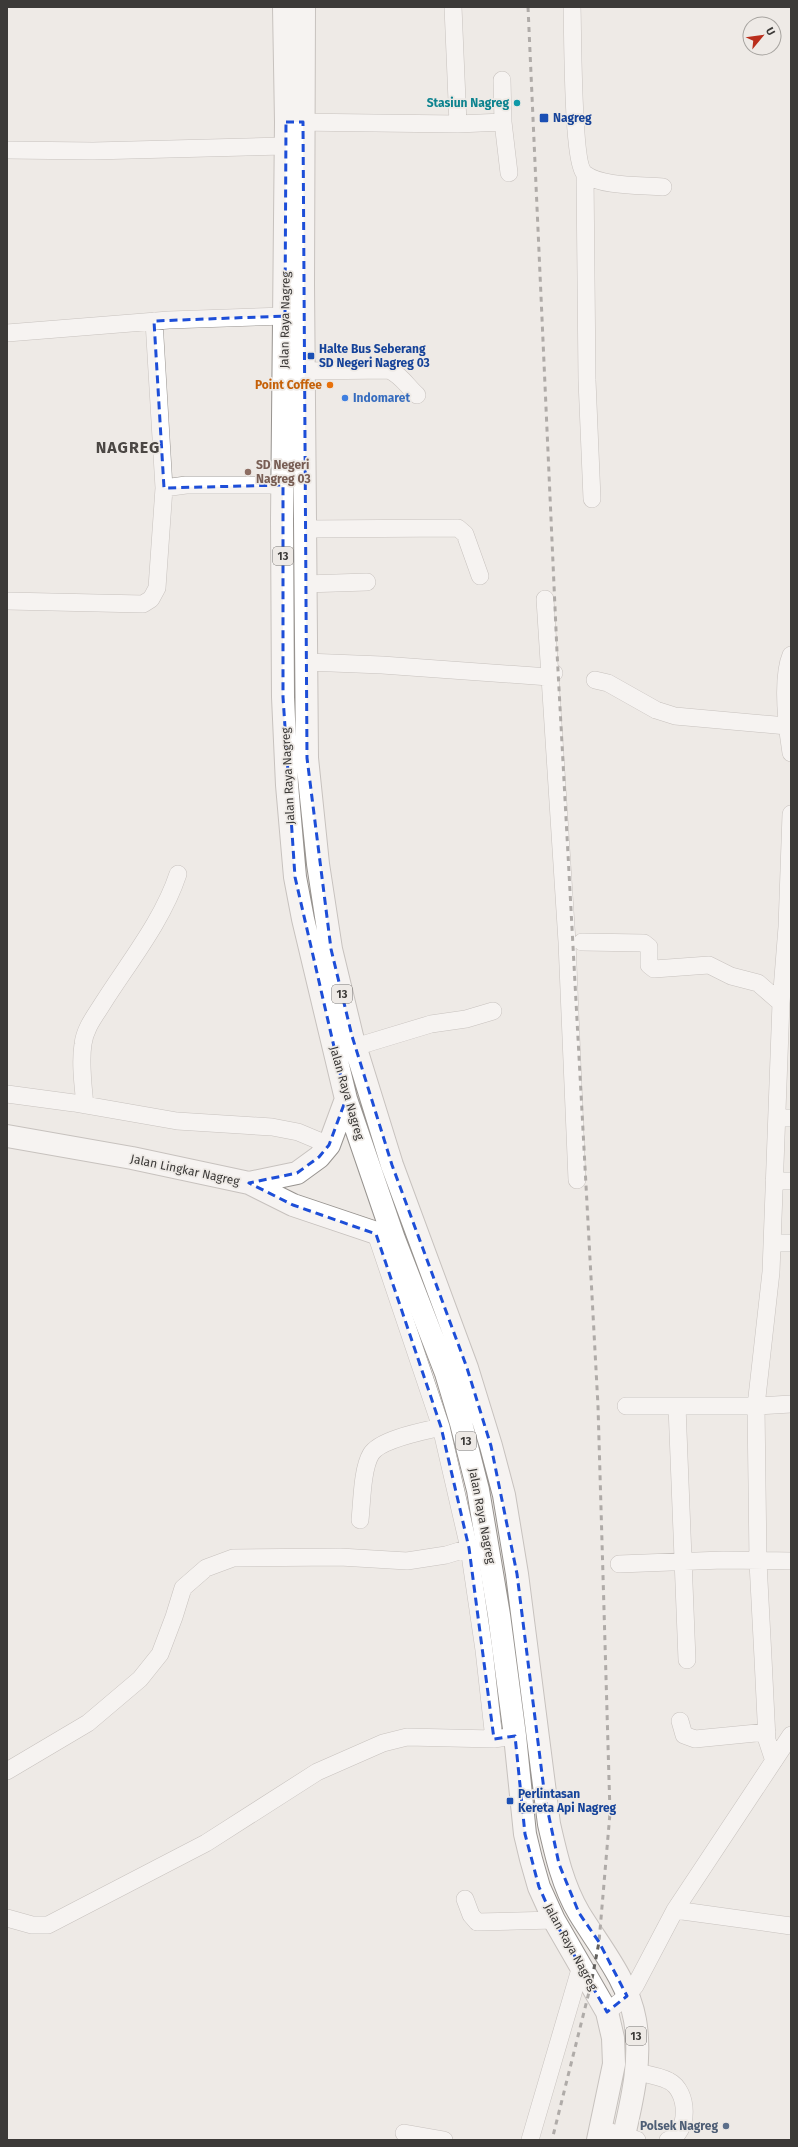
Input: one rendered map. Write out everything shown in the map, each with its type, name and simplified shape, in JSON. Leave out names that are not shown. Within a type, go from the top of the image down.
[{"type":"highway","name":"Jalan Raya Nagreg","points":[[284,7],[295,122],[303,371],[307,758],[318,864],[331,949],[355,1046],[392,1165],[466,1368],[491,1446],[502,1488],[518,1574],[548,1818],[559,1864],[567,1889],[573,1901],[599,1942],[627,1996],[634,2019],[636,2072],[628,2139]]},
{"type":"highway","name":"Jalan Raya Nagreg","points":[[304,7],[295,122],[285,146],[283,697],[287,785],[295,877],[303,919],[346,1099],[385,1236],[446,1373],[461,1423],[478,1490],[499,1615],[505,1738],[525,1834],[539,1888],[554,1920],[607,2012],[613,2038],[614,2064],[599,2135]]},
{"type":"highway","name":"Jalan Lingkar Nagreg","points":[[7,1136],[132,1158],[249,1183],[297,1173],[319,1158],[329,1145],[346,1099]]},
{"type":"highway","points":[[249,1183],[293,1205],[385,1236]]},
{"type":"street","points":[[454,7],[458,124]]},
{"type":"street","points":[[572,7],[576,142],[580,168],[585,174],[607,182],[663,187]]},
{"type":"street","points":[[502,80],[503,122],[509,173]]},
{"type":"street","points":[[295,122],[458,124],[503,122]]},
{"type":"street","points":[[7,150],[93,151],[285,146]]},
{"type":"street","points":[[585,174],[587,380],[592,499]]},
{"type":"street","points":[[7,333],[154,321],[285,316]]},
{"type":"street","points":[[7,602],[143,604],[151,599],[157,588],[164,488],[154,321]]},
{"type":"street","points":[[303,371],[389,370],[400,375],[406,385],[417,395]]},
{"type":"street","points":[[164,488],[186,485],[283,485]]},
{"type":"street","points":[[304,529],[458,528],[465,534],[480,576]]},
{"type":"street","points":[[305,584],[367,582]]},
{"type":"street","points":[[545,599],[558,780],[573,942],[577,1180]]},
{"type":"street","points":[[791,655],[788,662],[786,681],[787,726],[791,753]]},
{"type":"street","points":[[306,662],[551,675]]},
{"type":"street","points":[[594,680],[608,683],[656,710],[675,716],[787,726]]},
{"type":"street","points":[[774,1761],[768,1747],[766,1732],[758,1562],[756,1406],[771,1272],[774,1180],[784,1118],[784,1007],[789,927],[791,814]]},
{"type":"street","points":[[85,1105],[83,1043],[88,1025],[121,973],[148,935],[171,897],[178,874]]},
{"type":"street","points":[[573,942],[644,943],[649,947],[649,965],[654,969],[709,965],[731,976],[758,983],[784,1007]]},
{"type":"street","points":[[355,1046],[431,1024],[466,1019],[493,1011]]},
{"type":"street","points":[[7,1094],[85,1105],[177,1121],[278,1128],[298,1132],[329,1145]]},
{"type":"street","points":[[774,1180],[791,1180]]},
{"type":"street","points":[[7,1918],[32,1925],[48,1925],[206,1843],[317,1772],[383,1743],[407,1737],[505,1738],[484,1650],[470,1548],[442,1427],[385,1236]]},
{"type":"street","points":[[772,1243],[791,1243]]},
{"type":"street","points":[[626,1406],[756,1406],[791,1404]]},
{"type":"street","points":[[677,1406],[687,1660]]},
{"type":"street","points":[[360,1520],[366,1467],[371,1454],[382,1444],[442,1427]]},
{"type":"street","points":[[7,1770],[88,1723],[140,1679],[160,1654],[183,1588],[206,1568],[233,1558],[340,1557],[408,1561],[446,1555],[470,1548]]},
{"type":"street","points":[[619,1564],[723,1560],[758,1562],[791,1561]]},
{"type":"street","points":[[680,1721],[684,1735],[695,1739],[766,1732]]},
{"type":"street","points":[[607,2012],[627,1996],[639,1979],[675,1910],[791,1735]]},
{"type":"street","points":[[465,1899],[471,1915],[477,1922],[554,1920]]},
{"type":"street","points":[[675,1910],[791,1926]]},
{"type":"street","points":[[530,2140],[581,1966]]},
{"type":"street","points":[[636,2072],[670,2081],[681,2094],[684,2108],[683,2123],[673,2138],[668,2140]]},
{"type":"street","points":[[404,2133],[444,2140]]},
{"type":"street","points":[[599,2135],[628,2139]]},
{"type":"highlighted area","points":[[286,122],[303,122],[307,758],[331,949],[352,1036],[392,1165],[467,1368],[491,1446],[517,1574],[545,1798],[559,1864],[579,1913],[599,1942],[627,1996],[607,2012],[554,1920],[539,1887],[525,1834],[515,1736],[494,1739],[469,1548],[441,1427],[376,1234],[293,1205],[249,1183],[297,1173],[319,1157],[329,1145],[346,1099],[295,877],[283,697],[283,485],[164,488],[154,321],[285,316]]},
{"type":"railway","points":[[528,7],[557,652],[598,1406],[610,1813],[599,1942],[591,1984],[552,2140]]},
{"type":"place","name":"Stasiun Nagreg","points":[[517,103]]},
{"type":"place","name":"Nagreg","points":[[544,118]]},
{"type":"place","name":"Halte Bus Seberang SD Negeri Nagreg 03","points":[[311,356]]},
{"type":"place","name":"Point Coffee","points":[[330,385]]},
{"type":"place","name":"Indomaret","points":[[345,398]]},
{"type":"place","name":"SD Negeri Nagreg 03","points":[[248,472]]},
{"type":"place","name":"Perlintasan Kereta Api Nagreg","points":[[510,1801]]},
{"type":"place","name":"Polsek Nagreg","points":[[726,2126]]},
{"type":"district","name":"NAGREG","points":[[128,447]]}]
